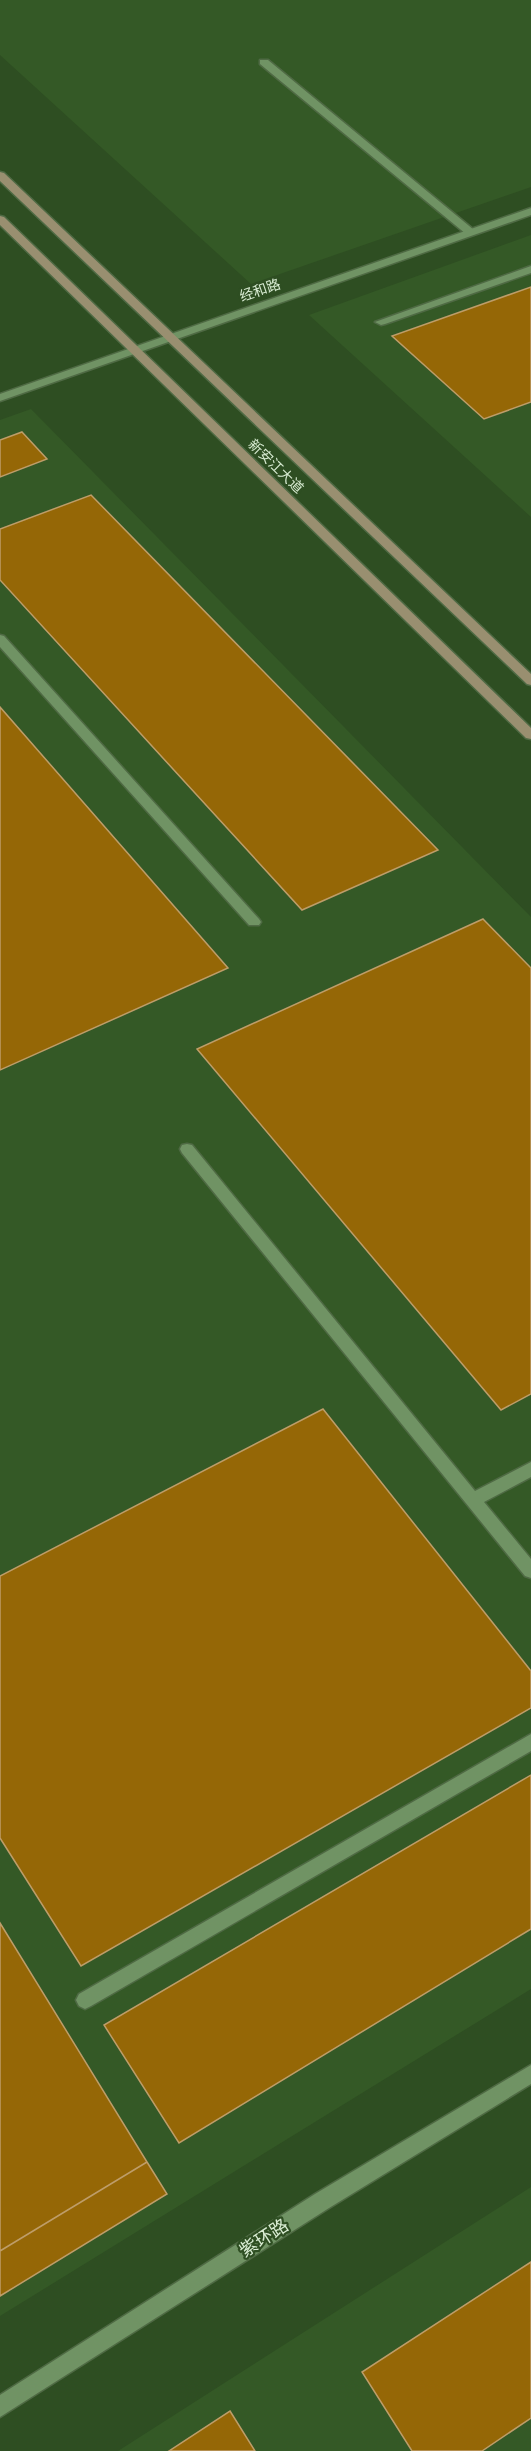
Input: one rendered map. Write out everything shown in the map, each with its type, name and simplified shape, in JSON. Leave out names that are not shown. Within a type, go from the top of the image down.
[{"type":"main road","name":"新安江大道","points":[[0,175],[531,681]]},
{"type":"main road","name":"新安江大道","points":[[0,219],[531,735]]},
{"type":"street","points":[[264,62],[470,232]]},
{"type":"street","name":"经和路","points":[[0,398],[531,211]]},
{"type":"street","points":[[381,322],[531,269]]},
{"type":"street","points":[[0,639],[254,922]]},
{"type":"street","points":[[187,1149],[531,1571]]},
{"type":"street","points":[[473,1500],[531,1469]]},
{"type":"street","points":[[85,2000],[531,1742]]},
{"type":"street","name":"紫环路","points":[[0,2407],[322,2200],[531,2074]]},
{"type":"shaded area","points":[[0,0],[531,0],[531,187],[251,284],[0,55]]},
{"type":"shaded area","points":[[531,235],[531,517],[309,315]]},
{"type":"shaded area","points":[[31,409],[531,917],[531,1989],[0,2316],[0,420]]},
{"type":"shaded area","points":[[531,2187],[531,2451],[118,2451]]},
{"type":"building","points":[[531,287],[531,402],[484,419],[392,336]]},
{"type":"building","points":[[22,432],[47,459],[0,477],[0,440]]},
{"type":"building","points":[[91,495],[438,850],[302,910],[0,580],[0,529]]},
{"type":"building","points":[[0,707],[228,968],[0,1070]]},
{"type":"building","points":[[483,919],[531,968],[531,1394],[501,1410],[197,1049]]},
{"type":"building","points":[[323,1409],[531,1671],[531,1708],[81,1966],[0,1838],[0,1576]]},
{"type":"building","points":[[531,1775],[531,1929],[179,2143],[104,2025]]},
{"type":"building","points":[[0,1923],[147,2162],[0,2251]]},
{"type":"building","points":[[147,2162],[167,2194],[0,2296],[0,2251]]},
{"type":"building","points":[[531,2262],[531,2418],[482,2451],[412,2451],[362,2372]]},
{"type":"building","points":[[230,2411],[255,2451],[169,2451]]}]
